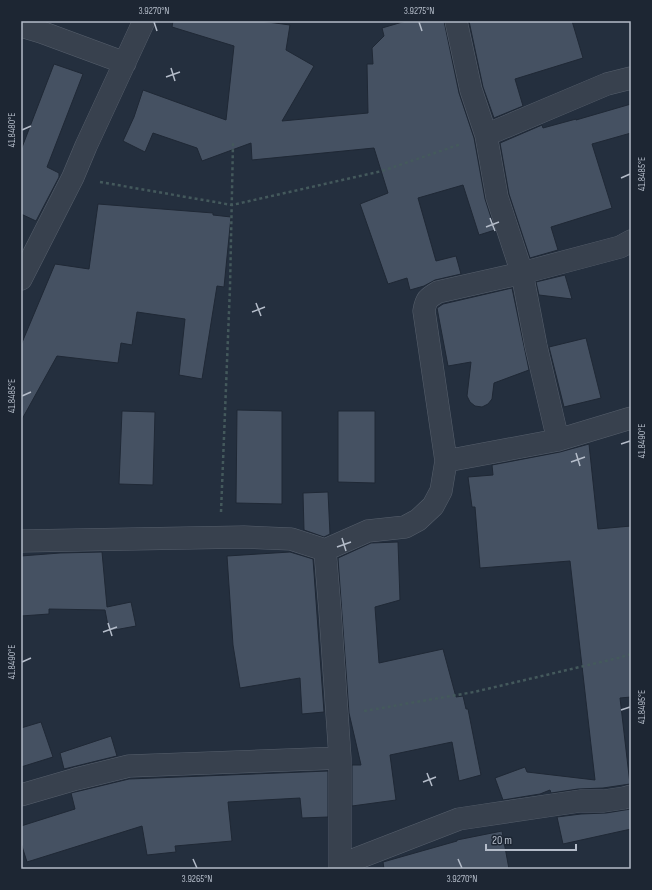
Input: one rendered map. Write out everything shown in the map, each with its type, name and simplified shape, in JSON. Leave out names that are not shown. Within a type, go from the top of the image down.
[{"type":"street","points":[[21,279],[73,177],[144,21]]},
{"type":"street","points":[[456,21],[471,90],[486,135],[497,197],[522,273],[536,346],[558,440]]},
{"type":"street","points":[[21,26],[125,63]]},
{"type":"street","points":[[486,135],[607,84],[631,78]]},
{"type":"street","points":[[21,541],[244,537],[291,539],[325,550],[368,532],[404,527],[418,520],[433,506],[441,491],[446,460],[424,311],[425,302],[429,297],[438,292],[522,273],[620,247],[631,241]]},
{"type":"street","points":[[446,460],[558,440],[631,418]]},
{"type":"street","points":[[325,550],[340,758],[340,867],[459,820],[580,800],[604,801],[631,796]]},
{"type":"street","points":[[21,795],[129,766],[340,758]]},
{"type":"path","points":[[73,177],[232,206],[382,171],[486,135]]},
{"type":"path","points":[[220,538],[230,287],[233,143]]},
{"type":"path","points":[[338,716],[474,692],[631,654]]},
{"type":"building","points":[[173,21],[260,21],[290,25],[286,50],[314,66],[282,121],[368,113],[367,64],[373,64],[372,48],[384,36],[382,28],[406,21],[444,21],[459,93],[474,138],[485,199],[495,230],[479,235],[463,185],[418,198],[436,261],[456,256],[461,274],[435,280],[424,286],[410,290],[407,278],[388,284],[360,204],[388,193],[374,148],[252,160],[251,143],[202,161],[197,148],[153,133],[145,152],[123,141],[134,117],[143,90],[226,120],[234,46],[172,27]]},
{"type":"building","points":[[469,21],[572,21],[583,58],[515,79],[523,106],[494,118],[483,87]]},
{"type":"building","points":[[54,64],[83,74],[47,167],[59,173],[59,177],[36,221],[21,214],[21,150]]},
{"type":"building","points":[[631,104],[631,133],[592,144],[612,208],[551,227],[558,250],[530,258],[509,194],[500,143],[542,125],[543,128]]},
{"type":"building","points":[[98,204],[213,213],[213,215],[231,217],[224,287],[217,286],[202,379],[179,375],[185,319],[137,312],[132,345],[121,343],[118,363],[57,356],[21,421],[21,345],[55,264],[89,269]]},
{"type":"building","points":[[565,275],[572,299],[539,295],[536,282]]},
{"type":"building","points":[[512,288],[529,370],[494,383],[492,399],[488,404],[482,407],[475,406],[470,402],[467,396],[471,362],[448,366],[437,308],[443,304]]},
{"type":"building","points":[[586,338],[601,398],[564,407],[549,347]]},
{"type":"building","points":[[237,410],[282,411],[282,504],[236,503]]},
{"type":"building","points":[[122,411],[155,412],[153,485],[119,484]]},
{"type":"building","points":[[338,411],[375,411],[375,483],[338,482]]},
{"type":"building","points":[[589,444],[598,529],[631,526],[631,697],[620,698],[630,784],[551,793],[550,790],[540,794],[503,800],[495,778],[525,767],[527,772],[595,780],[570,561],[480,568],[475,507],[472,507],[468,477],[493,475],[492,465],[560,452]]},
{"type":"building","points":[[328,492],[330,534],[324,537],[304,530],[303,493]]},
{"type":"building","points":[[398,542],[400,600],[375,607],[379,663],[443,649],[456,697],[463,696],[466,709],[468,709],[481,775],[459,781],[452,742],[390,755],[396,800],[352,806],[352,765],[361,765],[349,713],[338,558],[371,543]]},
{"type":"building","points":[[102,552],[107,607],[131,602],[136,626],[109,631],[105,610],[49,609],[49,614],[21,616],[21,556]]},
{"type":"building","points":[[290,552],[313,559],[324,712],[302,714],[300,678],[240,688],[233,645],[227,556]]},
{"type":"building","points":[[41,722],[53,757],[21,767],[21,728]]},
{"type":"building","points":[[111,736],[117,756],[64,769],[60,753]]},
{"type":"building","points":[[328,771],[328,817],[302,818],[300,798],[228,802],[232,841],[175,846],[176,852],[147,855],[142,826],[27,862],[21,843],[21,826],[75,809],[71,793],[129,779]]},
{"type":"building","points":[[631,809],[631,829],[563,844],[557,817],[606,813]]},
{"type":"building","points":[[502,831],[509,869],[384,869],[383,862],[457,840]]}]
